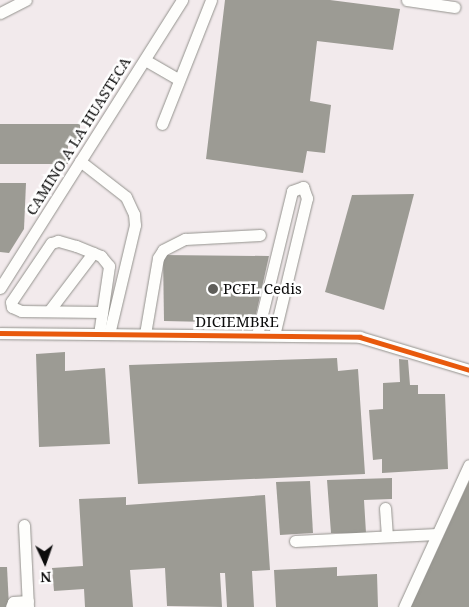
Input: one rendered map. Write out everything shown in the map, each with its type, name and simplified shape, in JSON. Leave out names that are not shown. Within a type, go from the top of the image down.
[{"type":"street","points":[[0,13],[26,0]]},
{"type":"street","name":"CAMINO A LA HUASTECA","points":[[0,288],[182,0]]},
{"type":"street","points":[[162,124],[211,0]]},
{"type":"street","points":[[407,0],[454,7]]},
{"type":"street","points":[[144,60],[179,80]]},
{"type":"street","points":[[80,161],[126,198],[134,214],[133,233],[104,334]]},
{"type":"street","points":[[257,335],[292,191],[303,187],[307,198],[274,335]]},
{"type":"street","points":[[145,334],[158,258],[163,250],[184,239],[260,235]]},
{"type":"street","points":[[102,312],[16,310],[11,302],[51,244],[63,242],[94,253],[109,266],[102,312],[104,334]]},
{"type":"street","points":[[49,311],[94,253]]},
{"type":"street","name":"DICIEMBRE","points":[[0,333],[360,337],[469,370]]},
{"type":"street","points":[[404,607],[469,465]]},
{"type":"street","points":[[386,508],[387,536]]},
{"type":"street","points":[[11,607],[14,602],[28,604],[24,525]]},
{"type":"street","points":[[295,541],[437,534]]},
{"type":"shaded area","points":[[0,0],[469,0],[469,607],[0,607]]},
{"type":"building","points":[[225,0],[330,0],[400,9],[393,50],[317,41],[310,101],[331,105],[325,153],[307,151],[303,173],[206,159]]},
{"type":"building","points":[[0,124],[80,124],[80,144],[68,145],[68,164],[0,164]]},
{"type":"building","points":[[0,183],[26,183],[24,229],[9,253],[0,252]]},
{"type":"building","points":[[414,194],[384,310],[325,292],[352,195]]},
{"type":"building","name":"PCEL Cedis","points":[[163,255],[269,256],[254,323],[164,321]]},
{"type":"building","points":[[65,352],[65,371],[105,368],[110,444],[39,447],[36,354]]},
{"type":"building","points":[[337,358],[338,371],[358,369],[365,474],[138,484],[129,365]]},
{"type":"building","points":[[399,359],[408,360],[410,385],[418,385],[418,394],[445,394],[448,469],[382,473],[382,459],[373,460],[369,410],[383,409],[383,383],[400,382]]},
{"type":"building","points":[[392,478],[392,499],[364,500],[366,533],[331,533],[327,480]]},
{"type":"building","points":[[310,481],[313,533],[280,535],[276,482]]},
{"type":"building","points":[[469,481],[469,607],[411,607]]},
{"type":"building","points":[[265,495],[270,570],[252,571],[254,607],[227,607],[225,573],[220,573],[222,607],[167,606],[165,568],[130,570],[133,607],[85,607],[84,589],[54,591],[52,568],[83,566],[79,499],[126,497],[126,505]]},
{"type":"building","points":[[0,567],[7,567],[9,607],[0,607]]},
{"type":"building","points":[[337,567],[337,576],[377,574],[378,607],[276,607],[274,570]]},
{"type":"cycle path","points":[[0,333],[360,337],[469,370]]},
{"type":"place","name":"PCEL Cedis","points":[[213,289]]}]
